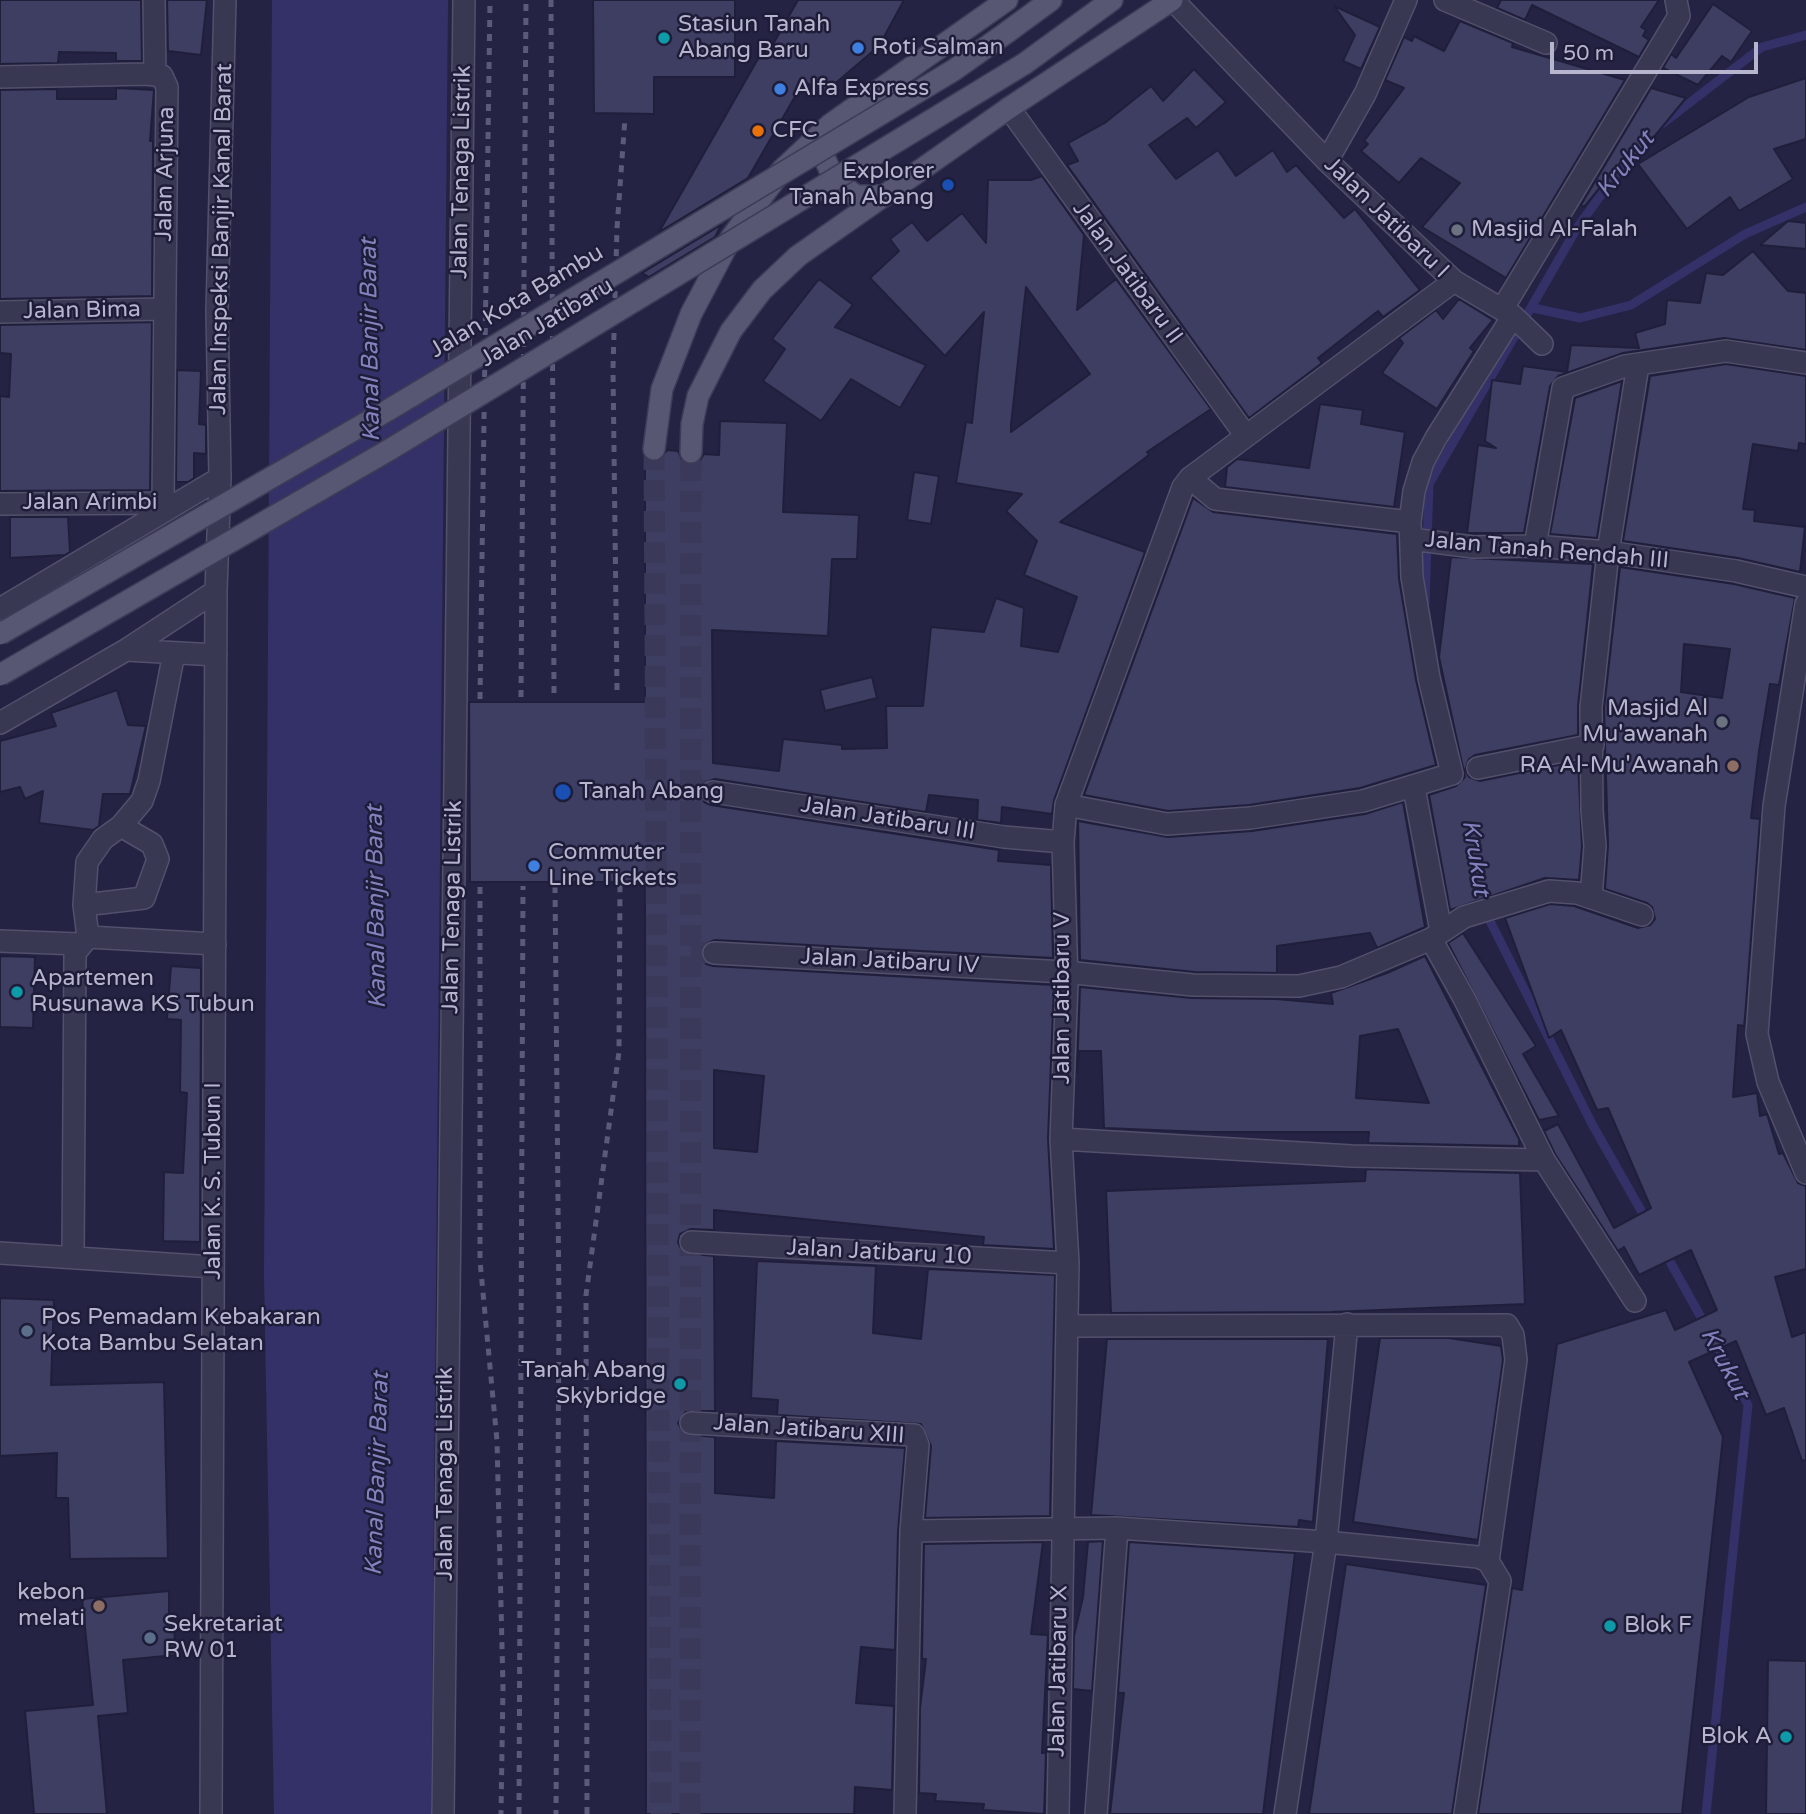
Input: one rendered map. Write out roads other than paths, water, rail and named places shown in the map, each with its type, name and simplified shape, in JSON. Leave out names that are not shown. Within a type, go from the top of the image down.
[{"type":"main road","points":[[654,449],[656,418],[669,363],[731,237],[782,170],[831,124],[1007,0]]},
{"type":"main road","name":"Jalan Kota Bambu","points":[[0,634],[402,401],[954,70],[1051,0]]},
{"type":"main road","name":"Jalan Jatibaru","points":[[0,675],[401,443],[1024,64],[1112,0]]},
{"type":"main road","points":[[691,452],[692,424],[698,396],[731,331],[762,290],[798,256],[1009,108],[1172,0]]},
{"type":"main road","points":[[831,124],[824,157],[834,179],[856,196],[884,196]]},
{"type":"street","points":[[154,0],[155,75]]},
{"type":"street","name":"Jalan Inspeksi Banjir Kanal Barat","points":[[216,591],[220,478],[217,311],[225,0]]},
{"type":"street","name":"Jalan Tenaga Listrik","points":[[443,1814],[464,0]]},
{"type":"street","name":"Jalan Jatibaru I","points":[[1172,0],[1327,161],[1454,281],[1186,483]]},
{"type":"street","points":[[1327,161],[1365,94],[1406,0]]},
{"type":"street","points":[[1445,0],[1546,43]]},
{"type":"street","points":[[1066,804],[1167,824],[1250,818],[1363,801],[1451,775],[1429,678],[1412,577],[1420,537],[1414,491],[1423,461],[1521,324],[1679,16],[1676,0]]},
{"type":"street","name":"Jalan Arjuna","points":[[0,77],[155,75],[162,76],[167,87],[165,309],[172,502]]},
{"type":"street","name":"Jalan Jatibaru II","points":[[1009,108],[1247,436]]},
{"type":"street","points":[[1454,281],[1521,324]]},
{"type":"street","name":"Jalan Bima","points":[[0,312],[165,309]]},
{"type":"street","points":[[1535,546],[1563,388],[1625,366],[1726,351],[1806,363]]},
{"type":"street","points":[[1591,897],[1595,846],[1591,707],[1608,551],[1638,365]]},
{"type":"street","points":[[0,610],[172,502],[220,478]]},
{"type":"street","name":"Jalan Tanah Rendah III","points":[[1186,483],[1220,500],[1473,547],[1535,546],[1608,551],[1736,571],[1806,587]]},
{"type":"street","name":"Jalan Jatibaru V","points":[[1063,1529],[1068,1263],[1061,1139],[1065,971],[1063,842],[1066,804],[1186,483]]},
{"type":"street","name":"Jalan Arimbi","points":[[0,504],[172,502]]},
{"type":"street","points":[[0,723],[126,650],[216,591]]},
{"type":"street","name":"Jalan K. S. Tubun I","points":[[211,1814],[216,591]]},
{"type":"street","points":[[1806,604],[1775,793],[1757,1034],[1768,1082],[1806,1173]]},
{"type":"street","points":[[126,650],[216,655]]},
{"type":"street","points":[[73,1257],[75,953],[84,941],[87,862],[103,839],[121,826],[142,801],[149,781],[174,653]]},
{"type":"street","points":[[1478,768],[1593,745]]},
{"type":"street","points":[[1414,788],[1436,935],[1544,1160],[1635,1301]]},
{"type":"street","name":"Jalan Jatibaru III","points":[[713,792],[1004,837],[1063,842]]},
{"type":"street","points":[[84,905],[144,898],[158,859],[152,844],[121,826]]},
{"type":"street","name":"Jalan Jatibaru IV","points":[[714,953],[1065,971],[1193,985],[1299,986],[1340,977],[1436,935],[1464,917],[1549,891],[1591,897],[1642,915]]},
{"type":"street","points":[[0,941],[215,944]]},
{"type":"street","points":[[1061,1139],[1352,1156],[1544,1160]]},
{"type":"street","name":"Jalan Jatibaru 10","points":[[691,1242],[1068,1263]]},
{"type":"street","points":[[0,1253],[213,1267]]},
{"type":"street","points":[[1285,1814],[1326,1542],[1347,1324]]},
{"type":"street","points":[[1067,1326],[1507,1325],[1513,1335],[1516,1360],[1488,1561]]},
{"type":"street","name":"Jalan Jatibaru XIII","points":[[691,1423],[914,1436],[918,1445],[911,1531],[905,1814]]},
{"type":"street","points":[[1096,1814],[1117,1528]]},
{"type":"street","points":[[911,1531],[1117,1528],[1326,1542],[1478,1557],[1488,1561],[1500,1581],[1465,1814]]},
{"type":"street","name":"Jalan Jatibaru X","points":[[1058,1814],[1063,1529]]},
{"type":"water","name":"Kanal Banjir Barat","points":[[272,0],[448,0],[431,1814],[274,1814],[264,1275]]},
{"type":"waterway","name":"Krukut","points":[[1662,124],[1762,47],[1806,35]]},
{"type":"waterway","name":"Krukut","points":[[1425,603],[1429,484],[1577,228],[1638,144]]},
{"type":"waterway","points":[[1533,308],[1580,318],[1631,305],[1745,234],[1806,207]]},
{"type":"waterway","name":"Krukut","points":[[1485,911],[1592,1124],[1647,1221]]},
{"type":"waterway","name":"Krukut","points":[[1664,1251],[1707,1328]]},
{"type":"waterway","name":"Krukut","points":[[1706,1814],[1748,1405],[1714,1340]]},
{"type":"tunnel","points":[[654,449],[661,1814]]},
{"type":"tunnel","points":[[690,1814],[691,452]]},
{"type":"tunnel","points":[[691,788],[713,792]]},
{"type":"tunnel","points":[[691,952],[714,953]]},
{"type":"railway","points":[[480,699],[490,0]]},
{"type":"railway","points":[[521,697],[526,0]]},
{"type":"railway","points":[[551,0],[554,694]]},
{"type":"railway","points":[[617,690],[613,369],[617,228],[625,118]]},
{"type":"railway","points":[[587,1814],[586,1295],[619,1052],[620,885]]},
{"type":"railway","points":[[519,1814],[523,886]]},
{"type":"railway","points":[[555,886],[559,1308],[556,1814]]},
{"type":"railway","points":[[480,887],[480,1261],[497,1441],[503,1687],[501,1814]]},
{"type":"place","name":"Stasiun Tanah Abang Baru","points":[[664,38]]},
{"type":"place","name":"Roti Salman","points":[[858,48]]},
{"type":"place","name":"Alfa Express","points":[[780,89]]},
{"type":"place","name":"CFC","points":[[758,131]]},
{"type":"place","name":"Explorer Tanah Abang","points":[[948,185]]},
{"type":"place","name":"Masjid Al-Falah","points":[[1457,230]]},
{"type":"place","name":"Masjid Al Mu'awanah","points":[[1722,722]]},
{"type":"place","name":"RA Al-Mu'Awanah","points":[[1733,766]]},
{"type":"place","name":"Tanah Abang","points":[[563,792]]},
{"type":"place","name":"Commuter Line Tickets","points":[[534,866]]},
{"type":"place","name":"Apartemen Rusunawa KS Tubun","points":[[17,992]]},
{"type":"place","name":"Pos Pemadam Kebakaran Kota Bambu Selatan","points":[[27,1331]]},
{"type":"place","name":"Tanah Abang Skybridge","points":[[680,1384]]},
{"type":"place","name":"kebon melati","points":[[99,1606]]},
{"type":"place","name":"Blok F","points":[[1610,1626]]},
{"type":"place","name":"Sekretariat RW 01","points":[[150,1638]]},
{"type":"place","name":"Blok A","points":[[1786,1737]]}]
